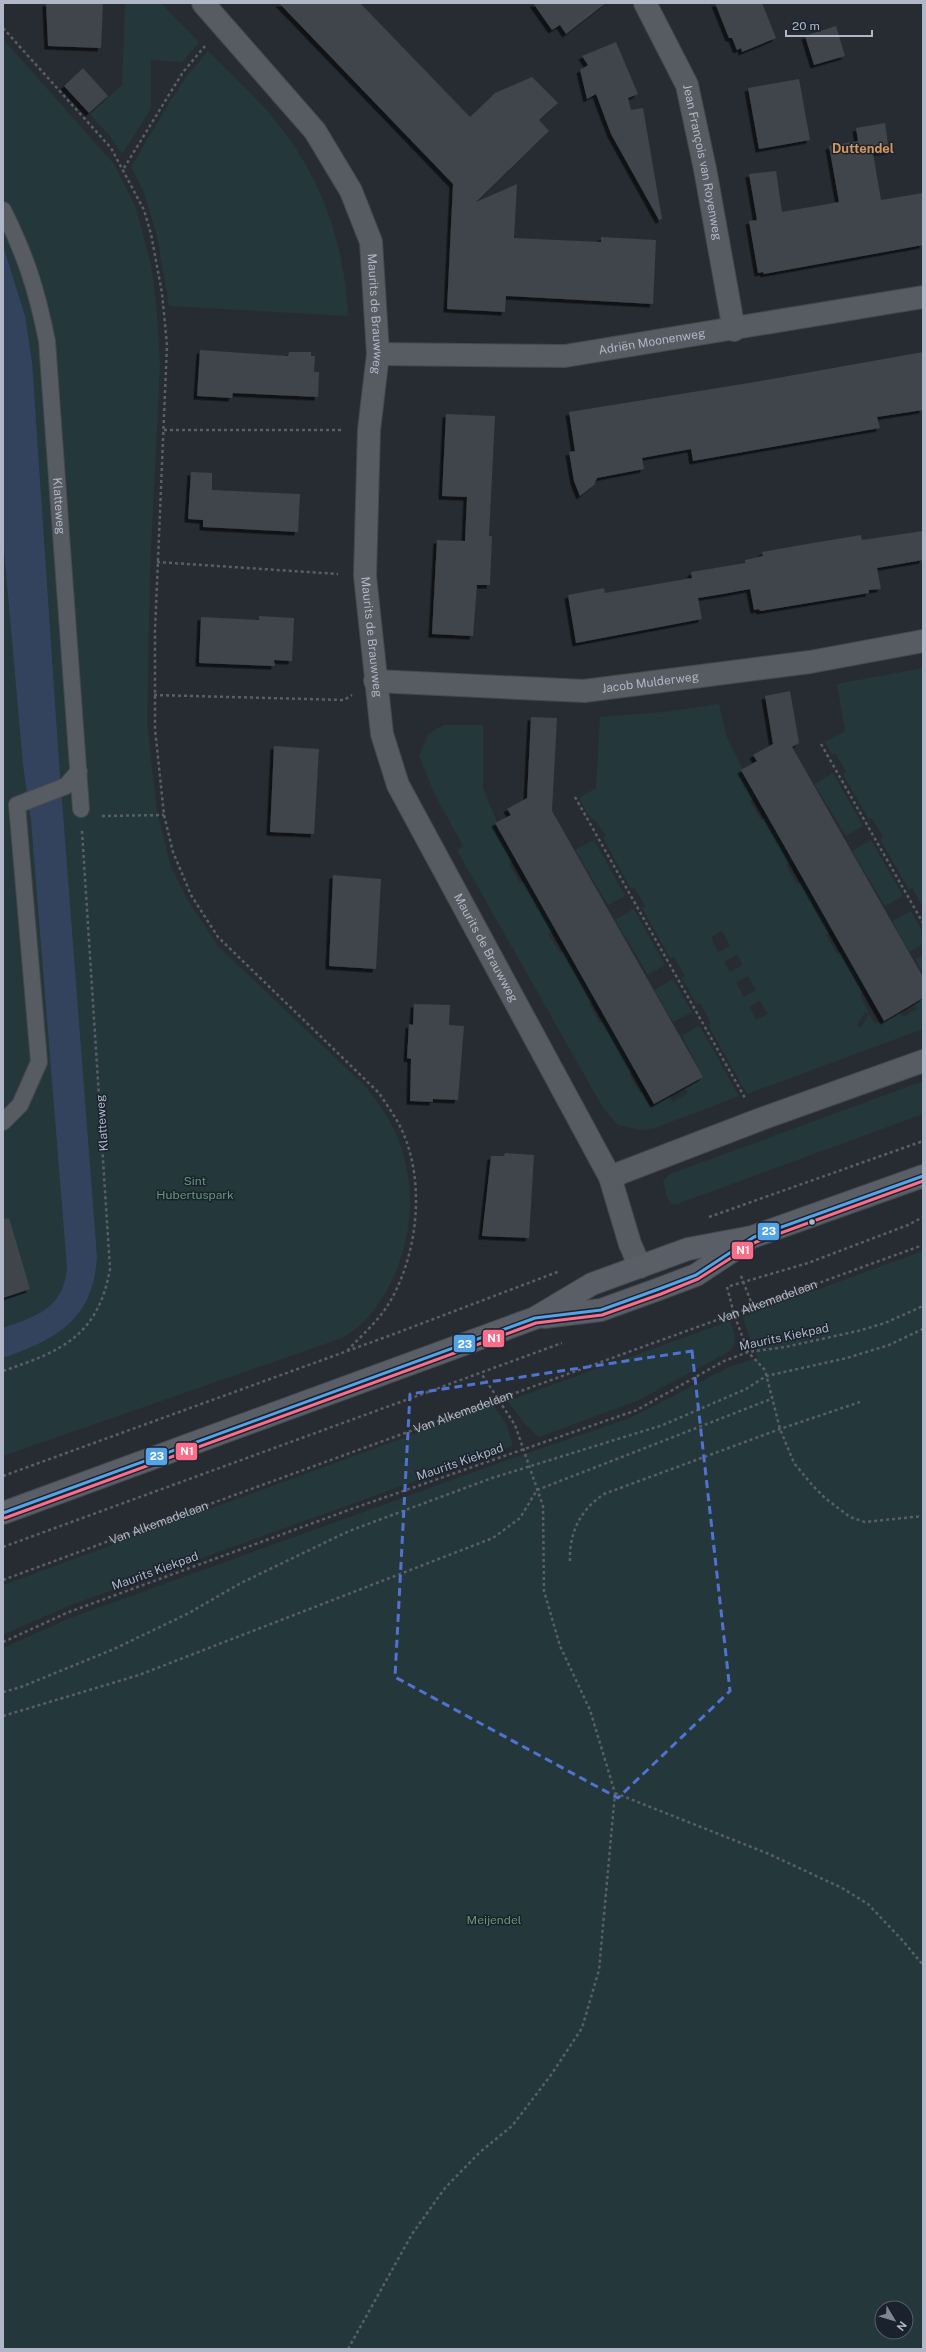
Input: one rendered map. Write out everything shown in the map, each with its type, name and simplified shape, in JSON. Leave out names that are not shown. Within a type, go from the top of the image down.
[{"type":"main road","points":[[3,1513],[535,1318],[592,1284],[688,1249],[752,1237],[923,1176]]},
{"type":"main road","points":[[535,1318],[601,1310],[659,1289],[696,1275],[752,1237]]},
{"type":"street","name":"Jean François van Royenweg","points":[[644,3],[687,85],[705,169],[734,330]]},
{"type":"street","name":"Maurits de Brauwweg","points":[[206,4],[315,131],[350,191],[371,242],[378,354],[370,430],[365,576],[375,681],[382,734],[398,785],[610,1177],[630,1244],[640,1267]]},
{"type":"street","name":"Adriën Moonenweg","points":[[378,354],[565,356],[734,330],[923,297]]},
{"type":"street","name":"Jacob Mulderweg","points":[[375,681],[584,691],[810,662],[923,641]]},
{"type":"street","points":[[610,1177],[761,1119],[923,1061]]},
{"type":"lane","name":"Klatteweg","points":[[3,210],[24,255],[38,294],[47,341],[81,809]]},
{"type":"lane","points":[[3,1122],[20,1105],[39,1062],[17,805],[66,786],[79,771]]},
{"type":"path","points":[[124,168],[183,72],[223,25]]},
{"type":"path","points":[[3,28],[102,138],[124,168],[144,210],[151,234],[162,293],[167,345],[157,562],[154,695],[158,770],[164,815],[173,852],[191,895],[218,937],[379,1093],[394,1115],[406,1141],[415,1182],[416,1216],[408,1261],[386,1308],[347,1351]]},
{"type":"path","points":[[164,430],[370,430]]},
{"type":"path","points":[[157,562],[365,576]]},
{"type":"path","points":[[154,695],[344,700],[375,681]]},
{"type":"path","points":[[820,744],[923,923]]},
{"type":"path","points":[[574,797],[746,1100]]},
{"type":"path","points":[[110,816],[164,815]]},
{"type":"path","name":"Klatteweg","points":[[3,1372],[54,1353],[75,1337],[98,1307],[110,1269],[82,826]]},
{"type":"path","points":[[717,1214],[923,1141]]},
{"type":"path","name":"Van Alkemadelaan","points":[[720,1288],[808,1263],[908,1225],[923,1217]]},
{"type":"path","name":"Van Alkemadelaan","points":[[3,1580],[923,1245]]},
{"type":"path","points":[[3,1476],[347,1351],[564,1269]]},
{"type":"path","points":[[727,1287],[734,1314],[748,1352],[764,1370],[780,1429],[794,1463],[825,1498],[850,1517],[865,1522],[923,1516]]},
{"type":"path","name":"Maurits Kiekpad","points":[[3,1642],[69,1612],[637,1410],[724,1361],[748,1352],[785,1347],[858,1331],[885,1323],[923,1306]]},
{"type":"path","points":[[3,1692],[21,1687],[114,1649],[189,1613],[241,1583],[349,1531],[492,1478],[529,1468],[663,1425],[746,1389],[766,1376],[847,1358],[889,1345],[923,1329]]},
{"type":"path","points":[[3,1547],[568,1340]]},
{"type":"path","points":[[348,2349],[412,2234],[444,2188],[480,2152],[512,2126],[551,2075],[582,2028],[599,1970],[615,1793],[590,1710],[560,1646],[544,1591],[543,1506],[515,1425],[481,1373]]},
{"type":"path","points":[[3,1716],[139,1675],[493,1538],[520,1518],[537,1490],[771,1399]]},
{"type":"path","points":[[570,1561],[569,1544],[575,1526],[591,1502],[604,1494],[780,1429],[860,1402]]},
{"type":"path","points":[[615,1793],[769,1854],[842,1888],[868,1904],[903,1941],[923,1965]]},
{"type":"highlighted area","points":[[692,1351],[730,1691],[618,1798],[395,1677],[410,1394]]},
{"type":"green space","points":[[125,3],[161,3],[199,42],[182,62],[151,60],[151,109],[122,154],[110,136],[90,114],[122,85]]},
{"type":"green space","name":"Sint Hubertuspark","points":[[3,39],[114,164],[136,208],[151,265],[156,302],[160,366],[150,569],[147,724],[157,811],[171,867],[187,899],[219,947],[366,1087],[381,1107],[390,1121],[400,1144],[406,1166],[410,1212],[407,1235],[393,1279],[382,1299],[365,1320],[356,1329],[342,1338],[3,1456]]},
{"type":"green space","points":[[208,51],[267,111],[285,133],[311,175],[322,197],[337,243],[343,267],[348,316],[169,306],[157,236],[143,190],[131,167],[186,77]]},
{"type":"green space","points":[[923,668],[923,907],[912,888],[909,890],[880,839],[883,837],[872,818],[869,820],[843,774],[846,772],[835,753],[832,755],[825,742],[845,731],[837,684]]},
{"type":"green space","points":[[719,704],[726,735],[756,797],[750,801],[761,820],[767,816],[793,861],[786,865],[797,884],[804,881],[832,931],[826,935],[837,954],[844,951],[866,990],[860,994],[875,1024],[899,1012],[903,1017],[917,1009],[914,1004],[923,999],[923,1029],[747,1094],[708,1025],[711,1023],[700,1003],[697,1005],[682,978],[685,976],[674,957],[670,958],[642,908],[645,906],[634,887],[631,889],[603,838],[606,836],[594,818],[591,819],[579,798],[596,788],[600,717],[664,712]],"holes":[[[722,931],[730,946],[718,952],[711,937]],[[737,955],[743,965],[730,972],[724,962]],[[748,976],[756,990],[744,997],[736,983]],[[760,1001],[768,1014],[756,1020],[749,1007]],[[865,1012],[869,1014],[861,1028],[857,1026]]]},
{"type":"green space","points":[[443,725],[483,725],[483,788],[497,822],[495,823],[515,860],[509,864],[520,883],[527,880],[555,930],[548,934],[560,953],[566,950],[594,1000],[589,1004],[600,1023],[606,1020],[635,1070],[629,1074],[640,1093],[642,1092],[652,1108],[669,1096],[673,1102],[688,1093],[685,1088],[703,1077],[682,1036],[699,1025],[739,1096],[655,1128],[641,1130],[618,1125],[603,1108],[457,850],[463,846],[434,793],[419,756],[428,734]]},
{"type":"green space","points":[[833,773],[863,826],[846,836],[814,784]]},
{"type":"green space","points":[[594,840],[625,896],[608,905],[575,850]]},
{"type":"green space","points":[[871,840],[903,896],[885,906],[852,851]]},
{"type":"green space","points":[[634,909],[665,965],[648,975],[615,920]]},
{"type":"green space","points":[[911,911],[923,932],[923,944],[909,952],[892,921]]},
{"type":"green space","points":[[923,955],[923,973],[915,959]]},
{"type":"green space","points":[[673,979],[692,1012],[673,1022],[654,990]]},
{"type":"green space","points":[[923,1081],[923,1114],[677,1204],[671,1204],[667,1197],[663,1181],[670,1174]]},
{"type":"green space","name":"Meijendel","points":[[923,1251],[923,2349],[3,2349],[3,1648],[70,1618],[510,1459],[630,1418],[729,1367],[757,1358],[742,1317]]},
{"type":"green space","points":[[730,1321],[735,1340],[733,1348],[730,1351],[639,1400],[539,1437],[525,1424],[507,1401]]},
{"type":"green space","points":[[493,1405],[506,1423],[513,1446],[68,1606],[3,1635],[3,1585]]},
{"type":"water","points":[[3,246],[25,316],[32,362],[58,748],[97,1257],[94,1279],[88,1297],[80,1312],[69,1324],[40,1343],[3,1358],[3,1328],[37,1315],[54,1302],[60,1293],[67,1268],[31,820],[23,765],[3,538]]},
{"type":"building","points":[[46,3],[103,3],[101,48],[48,46]]},
{"type":"building","points":[[279,3],[360,3],[470,117],[495,93],[532,77],[558,103],[539,120],[549,131],[476,202],[517,184],[514,238],[601,242],[601,237],[656,240],[653,304],[506,296],[505,312],[447,309],[453,184]]},
{"type":"building","points":[[533,3],[606,3],[566,34],[560,25],[552,30]]},
{"type":"building","points":[[715,3],[762,3],[776,38],[742,52],[741,48],[737,50],[732,38],[729,38]]},
{"type":"building","points":[[836,26],[845,56],[814,65],[805,36]]},
{"type":"building","points":[[616,42],[638,94],[628,98],[631,110],[643,108],[662,219],[659,220],[611,134],[596,94],[587,99],[580,70],[588,65],[582,56]]},
{"type":"building","points":[[83,68],[108,96],[89,113],[64,86]]},
{"type":"building","points":[[799,79],[810,140],[759,149],[748,88]]},
{"type":"building","points":[[885,123],[889,151],[873,153],[881,200],[923,193],[923,245],[764,274],[763,272],[758,273],[749,221],[757,220],[749,174],[776,171],[782,212],[839,202],[829,146],[858,141],[856,128]]},
{"type":"building","points":[[200,350],[288,356],[289,352],[311,352],[311,356],[315,356],[314,372],[319,372],[318,397],[233,393],[232,398],[197,396]]},
{"type":"building","points":[[923,352],[923,410],[877,417],[880,428],[693,461],[691,449],[642,458],[644,469],[597,478],[594,485],[580,496],[574,481],[569,452],[575,451],[569,412],[755,382]]},
{"type":"building","points":[[446,414],[495,416],[489,536],[492,536],[490,585],[477,585],[473,636],[432,634],[437,540],[465,541],[467,497],[442,496]]},
{"type":"building","points":[[191,472],[212,473],[212,490],[300,494],[298,532],[203,527],[203,520],[188,519]]},
{"type":"building","points":[[923,531],[923,560],[877,568],[881,589],[869,590],[869,593],[760,611],[759,609],[754,610],[750,589],[698,598],[702,619],[576,643],[568,595],[604,588],[605,593],[692,578],[691,572],[745,563],[745,560],[763,556],[762,552],[861,535],[862,540]]},
{"type":"building","points":[[259,616],[294,618],[292,661],[274,660],[275,666],[199,663],[201,617],[259,620]]},
{"type":"building","points":[[790,691],[799,743],[792,747],[923,977],[923,998],[884,1021],[741,770],[757,761],[753,755],[773,744],[765,696]]},
{"type":"building","points":[[531,717],[557,718],[552,811],[703,1077],[654,1104],[495,823],[511,815],[507,809],[527,798]]},
{"type":"building","points":[[274,746],[319,749],[314,834],[270,832]]},
{"type":"building","points":[[333,875],[381,879],[376,969],[329,966]]},
{"type":"building","points":[[414,1004],[450,1005],[449,1025],[464,1026],[458,1100],[433,1099],[433,1102],[410,1101],[411,1059],[407,1058],[409,1024],[413,1025]]},
{"type":"building","points":[[505,1153],[534,1155],[529,1238],[482,1236],[491,1156],[504,1156]]},
{"type":"building","points":[[9,1218],[30,1289],[3,1298],[3,1219]]},
{"type":"transit line","name":"23","points":[[3,1513],[535,1318],[601,1310],[659,1289],[696,1275],[754,1237],[923,1176]]},
{"type":"transit line","name":"N1","points":[[5,1518],[536,1323],[602,1315],[661,1294],[698,1279],[756,1242],[923,1181]]},
{"type":"district","name":"Duttendel","points":[[863,148]]}]
